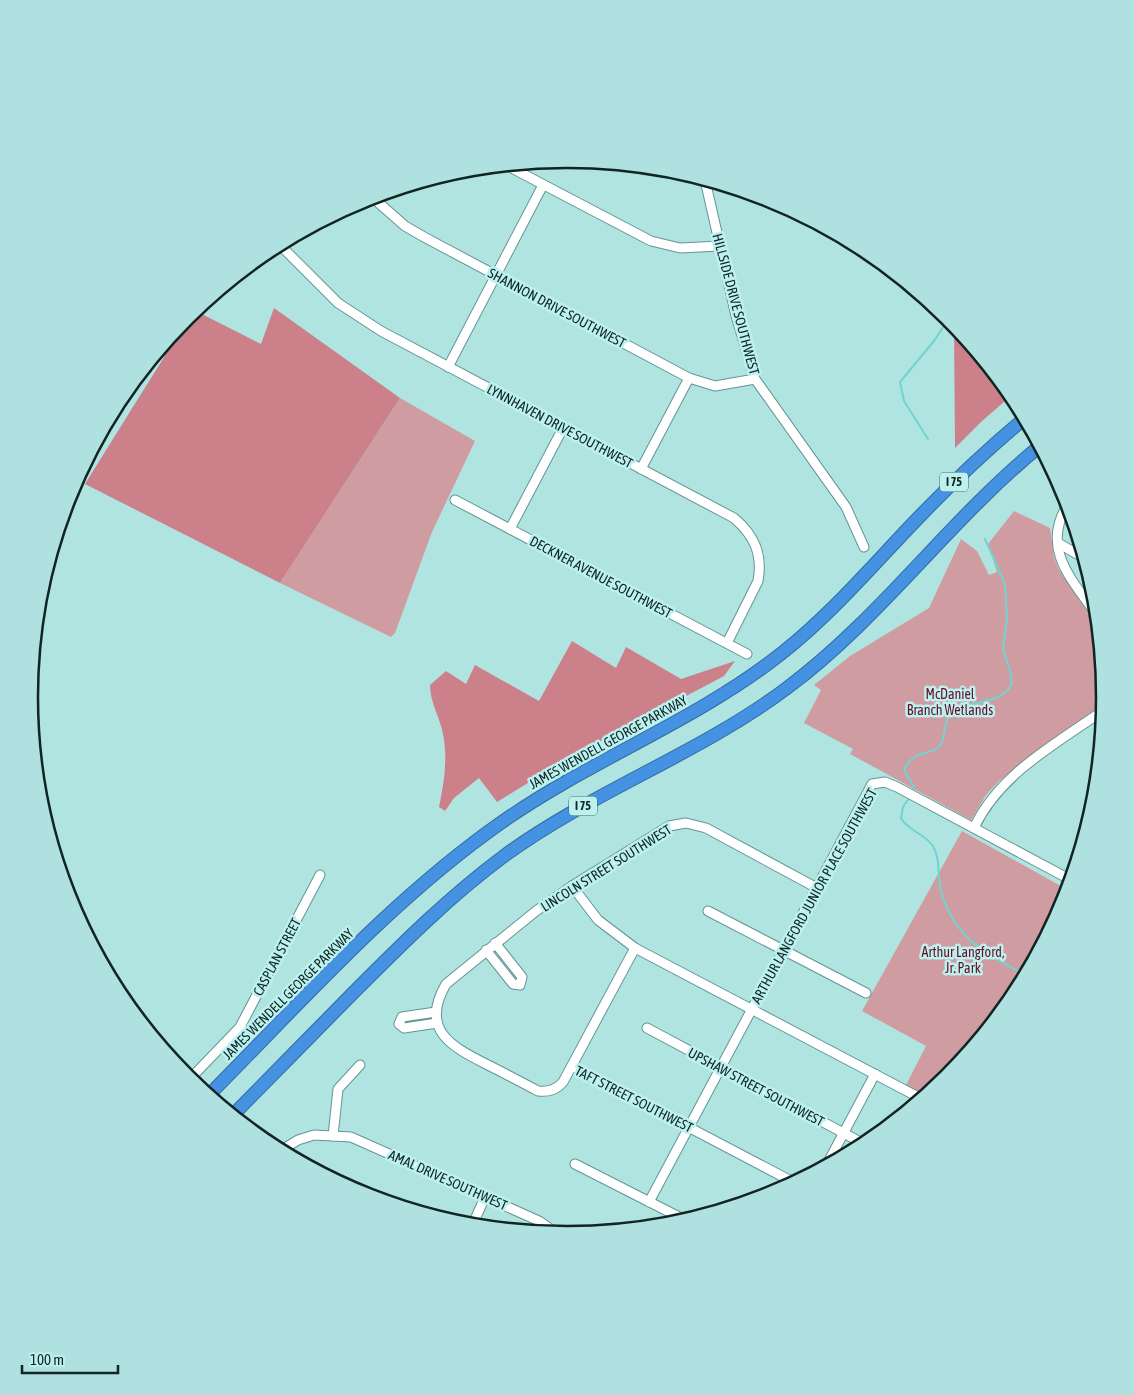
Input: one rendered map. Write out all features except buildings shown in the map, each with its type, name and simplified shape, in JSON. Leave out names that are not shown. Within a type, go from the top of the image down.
[{"type":"highway","name":"JAMES WENDELL GEORGE PARKWAY","points":[[213,1091],[377,925],[436,872],[522,808],[727,693],[770,663],[828,611],[950,486],[1020,423]]},
{"type":"highway","name":"I 75","points":[[237,1111],[392,954],[451,898],[505,856],[544,829],[726,728],[793,684],[850,634],[960,519],[1035,450]]},
{"type":"street","points":[[517,171],[651,241],[680,248],[720,246]]},
{"type":"street","points":[[448,367],[543,185]]},
{"type":"street","name":"HILLSIDE DRIVE SOUTHWEST","points":[[707,187],[748,360],[755,378],[846,507],[864,547]]},
{"type":"street","name":"SHANNON DRIVE SOUTHWEST","points":[[379,203],[405,226],[495,276],[689,378],[715,386],[755,378]]},
{"type":"street","name":"LYNNHAVEN DRIVE SOUTHWEST","points":[[284,250],[345,308],[381,332],[734,518],[746,528],[754,540],[760,560],[758,581],[727,643]]},
{"type":"street","points":[[641,469],[689,378]]},
{"type":"street","points":[[510,529],[563,428]]},
{"type":"street","name":"DECKNER AVENUE SOUTHWEST","points":[[455,500],[747,654]]},
{"type":"street","points":[[1063,514],[1059,523],[1059,555],[1066,571],[1087,601]]},
{"type":"street","points":[[1058,542],[1076,553]]},
{"type":"street","points":[[974,828],[990,800],[1008,781],[1095,716]]},
{"type":"street","name":"ARTHUR LANGFORD JUNIOR PLACE SOUTHWEST","points":[[649,1202],[872,784],[885,782],[897,787],[1065,877]]},
{"type":"street","name":"LINCOLN STREET SOUTHWEST","points":[[437,1023],[438,997],[446,984],[494,943],[572,886],[669,826],[686,823],[706,828],[817,888]]},
{"type":"street","name":"CASPLAN STREET","points":[[194,1073],[240,1027],[320,876]]},
{"type":"street","points":[[572,886],[598,920],[635,948],[753,1008],[916,1096]]},
{"type":"street","points":[[708,911],[866,993]]},
{"type":"street","points":[[486,950],[513,984],[520,985],[522,977],[494,943]]},
{"type":"street","points":[[572,1066],[635,948]]},
{"type":"street","points":[[436,1012],[402,1017],[399,1024],[404,1028],[437,1023]]},
{"type":"street","name":"TAFT STREET SOUTHWEST","points":[[437,1023],[444,1038],[455,1048],[538,1091],[548,1092],[558,1088],[572,1066],[787,1179]]},
{"type":"street","name":"UPSHAW STREET SOUTHWEST","points":[[647,1028],[857,1140]]},
{"type":"street","points":[[333,1136],[338,1088],[360,1065]]},
{"type":"street","points":[[831,1156],[876,1074]]},
{"type":"street","name":"AMAL DRIVE SOUTHWEST","points":[[287,1147],[298,1140],[314,1135],[351,1137],[539,1221],[547,1226]]},
{"type":"street","points":[[575,1164],[676,1216]]},
{"type":"street","points":[[475,1219],[485,1197]]},
{"type":"green space","points":[[400,398],[475,441],[432,532],[395,633],[391,637],[280,583]]},
{"type":"green space","name":"McDaniel Branch Wetlands","points":[[1014,511],[1050,528],[1054,557],[1058,568],[1090,615],[1095,663],[1096,709],[999,781],[986,795],[971,820],[850,754],[853,749],[804,723],[821,690],[814,685],[850,656],[929,608],[961,539],[977,551],[989,575],[997,572],[988,544]]},
{"type":"green space","name":"Arthur Langford, Jr. Park","points":[[962,831],[1061,886],[1042,932],[1007,992],[965,1047],[920,1093],[906,1085],[926,1046],[862,1011]]},
{"type":"shaded area","points":[[274,308],[400,398],[280,583],[85,484],[169,349],[202,314],[261,344]]},
{"type":"shaded area","points":[[954,337],[987,375],[1005,401],[955,448]]},
{"type":"shaded area","points":[[572,641],[616,668],[626,647],[681,679],[735,661],[724,676],[567,759],[497,802],[479,778],[454,798],[445,811],[439,807],[444,780],[445,753],[443,734],[430,692],[430,685],[446,671],[466,684],[475,665],[539,701]]},
{"type":"waterway","points":[[928,439],[904,401],[900,382],[934,341],[944,326]]},
{"type":"waterway","points":[[912,791],[914,787],[904,770],[913,758],[938,748],[943,739],[947,720],[950,716],[960,708],[996,698],[1008,690],[1012,684],[1003,648],[1007,619],[1005,584],[985,539]]},
{"type":"waterway","points":[[909,798],[903,807],[901,818],[907,826],[933,846],[937,857],[941,891],[946,907],[954,921],[973,943],[1020,972]]}]
